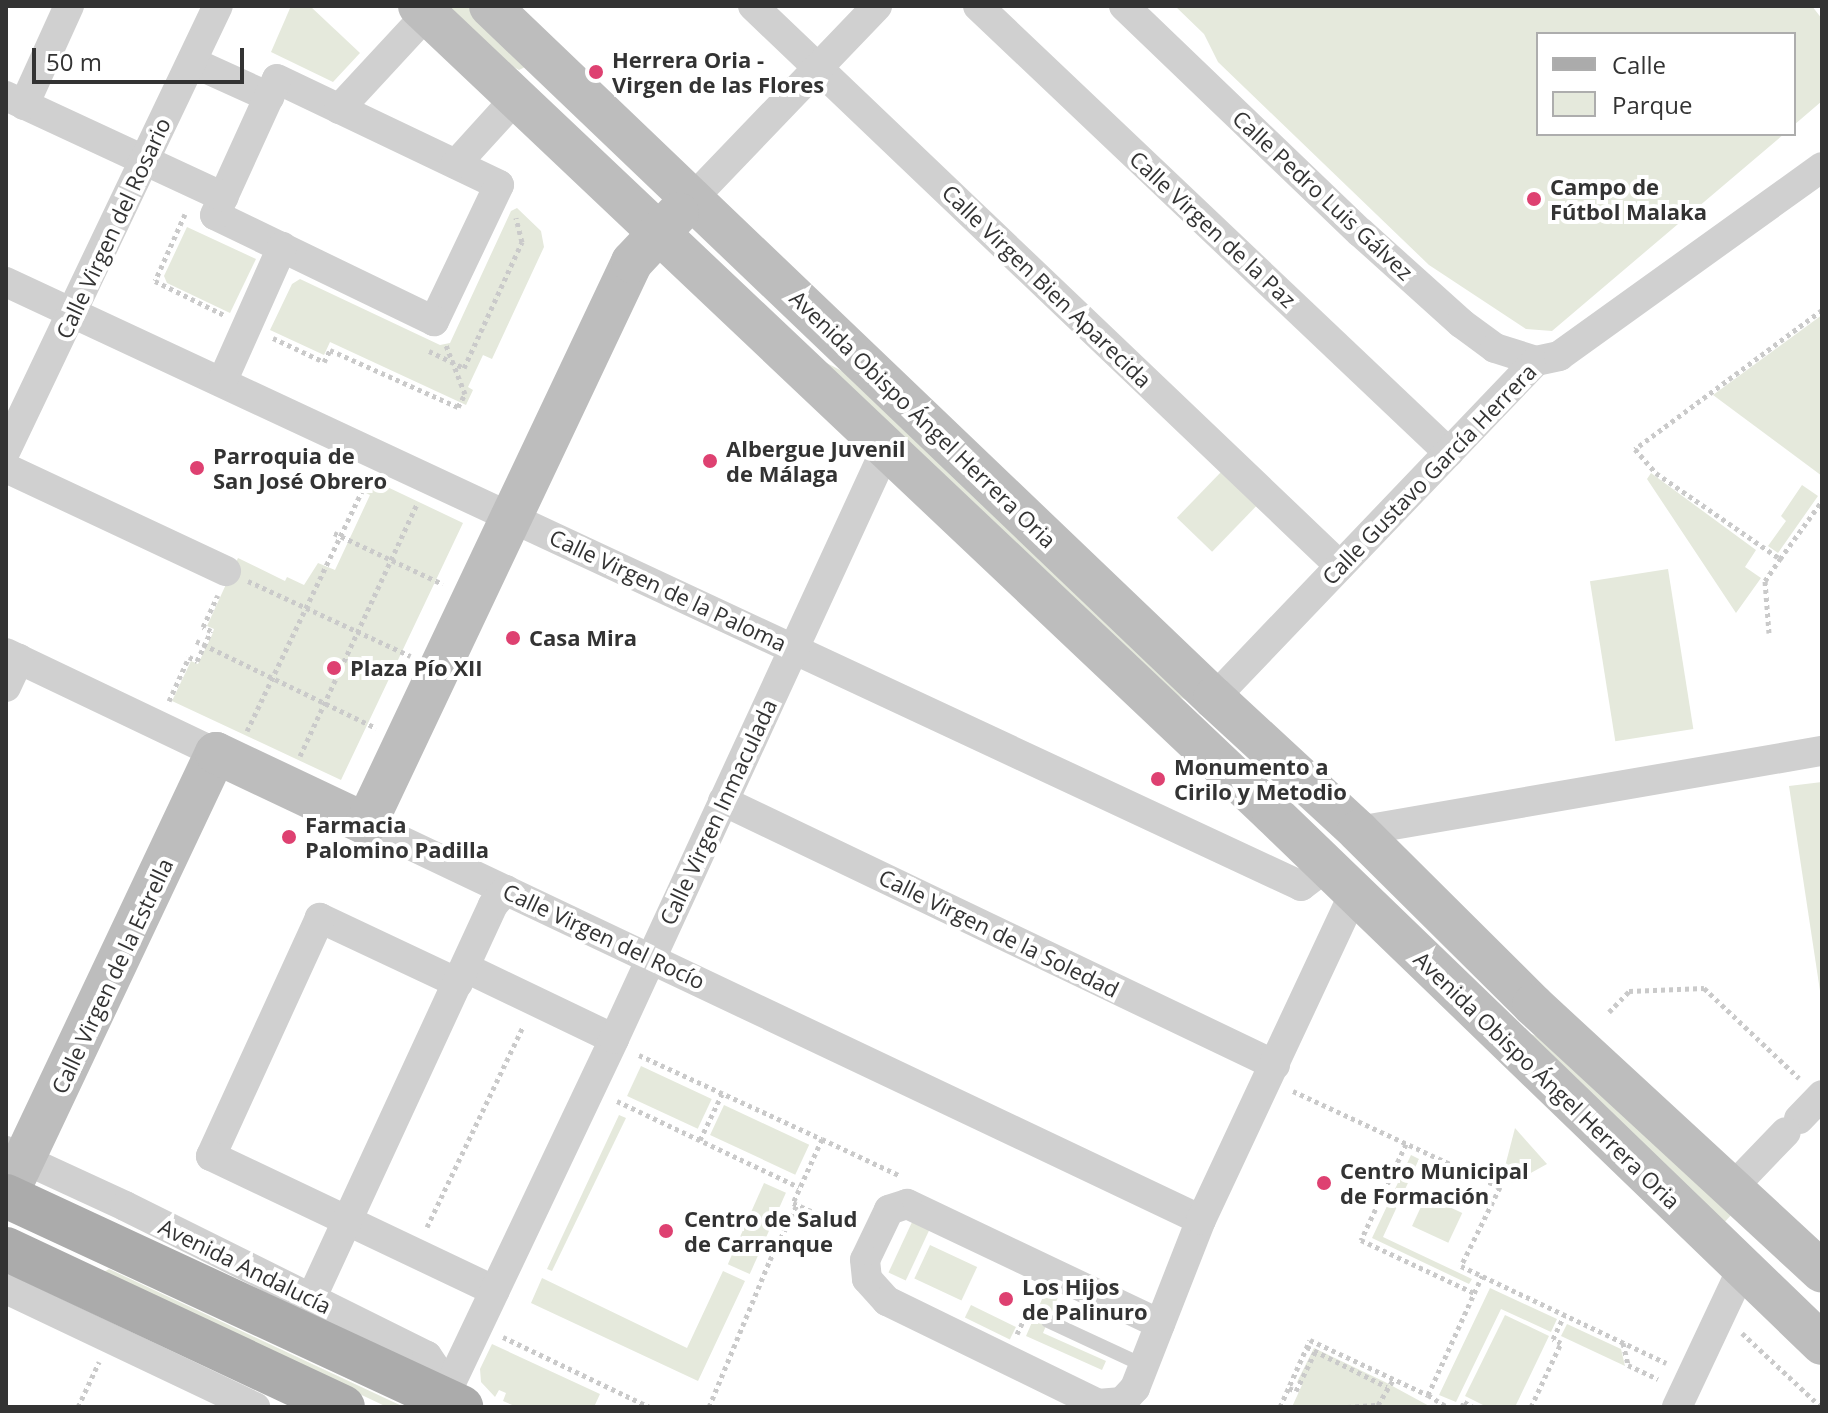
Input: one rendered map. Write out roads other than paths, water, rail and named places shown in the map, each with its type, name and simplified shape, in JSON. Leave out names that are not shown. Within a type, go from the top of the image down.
[{"type":"main road","name":"Avenida Obispo Ángel Herrera Oria","points":[[490,6],[1214,698],[1358,831],[1488,962],[1822,1272]]},
{"type":"main road","name":"Avenida Obispo Ángel Herrera Oria","points":[[423,10],[885,451],[1273,814],[1822,1344]]},
{"type":"main road","points":[[366,824],[632,262],[693,198]]},
{"type":"main road","name":"Calle Virgen del Rocío","points":[[230,746],[366,824]]},
{"type":"main road","name":"Calle Virgen de la Estrella","points":[[10,1180],[230,746]]},
{"type":"main road","name":"Avenida Obispo Ángel Herrera Oria","points":[[1273,814],[1320,836],[1358,831]]},
{"type":"main road","points":[[1358,831],[1340,881],[1364,892],[1386,896],[1488,962]]},
{"type":"main road","name":"Avenida Andalucía","points":[[10,1180],[457,1401]]},
{"type":"main road","points":[[6,1249],[343,1407]]},
{"type":"main road","points":[[1743,1267],[1769,1259],[1822,1288]]},
{"type":"street","points":[[69,6],[15,101],[224,197]]},
{"type":"street","name":"Calle Virgen del Rosario","points":[[6,450],[218,6]]},
{"type":"street","name":"Calle Virgen Bien Aparecida","points":[[753,6],[1340,566]]},
{"type":"street","points":[[693,198],[877,6]]},
{"type":"street","name":"Calle Virgen de la Paz","points":[[978,6],[1449,453]]},
{"type":"street","name":"Calle Pedro Luis Gálvez","points":[[1124,6],[1360,232],[1461,323],[1495,348],[1536,361]]},
{"type":"street","points":[[339,109],[423,10]]},
{"type":"street","points":[[192,62],[269,97]]},
{"type":"street","points":[[277,79],[339,109],[499,185],[434,321],[215,215],[277,79]]},
{"type":"street","points":[[456,164],[516,98]]},
{"type":"street","name":"Calle Gustavo García Herrera","points":[[1214,698],[1536,361],[1559,356],[1822,167]]},
{"type":"street","points":[[222,382],[282,247]]},
{"type":"street","name":"Calle Virgen de la Paloma","points":[[6,282],[1301,886],[1340,881]]},
{"type":"street","name":"Calle Virgen Inmaculada","points":[[457,1401],[495,1291],[627,1047],[650,958],[885,451]]},
{"type":"street","points":[[6,468],[228,572]]},
{"type":"street","points":[[6,687],[12,656]]},
{"type":"street","name":"Calle Virgen del Rocío","points":[[12,656],[230,746]]},
{"type":"street","points":[[1358,831],[1822,751]]},
{"type":"street","name":"Calle Virgen de la Soledad","points":[[723,801],[1271,1072]]},
{"type":"street","name":"Calle Virgen del Rocío","points":[[366,824],[1201,1220]]},
{"type":"street","points":[[1160,1324],[907,1204],[889,1210],[865,1260],[867,1279],[887,1301],[1098,1404],[1122,1402],[1135,1388],[1145,1366],[1201,1220],[1271,1072],[1340,881]]},
{"type":"street","points":[[311,1299],[493,905],[506,890]]},
{"type":"street","points":[[495,1291],[211,1156],[320,918],[536,1001],[627,1047]]},
{"type":"street","points":[[1733,1187],[1807,1111]]},
{"type":"street","name":"Avenida Andalucía","points":[[10,1180],[311,1299],[427,1356],[457,1401]]},
{"type":"street","points":[[1677,1407],[1743,1267]]},
{"type":"street","points":[[6,1289],[255,1407]]},
{"type":"lane","points":[[1048,1321],[1145,1366]]},
{"type":"place","name":"Herrera Oria - Virgen de las Flores","points":[[596,72]]},
{"type":"place","name":"Campo de Fútbol Malaka","points":[[1534,199]]},
{"type":"place","name":"Albergue Juvenil de Málaga","points":[[710,461]]},
{"type":"place","name":"Parroquia de San José Obrero","points":[[197,468]]},
{"type":"place","name":"Casa Mira","points":[[513,638]]},
{"type":"place","name":"Plaza Pío XII","points":[[334,668]]},
{"type":"place","name":"Monumento a Cirilo y Metodio","points":[[1158,779]]},
{"type":"place","name":"Farmacia Palomino Padilla","points":[[289,837]]},
{"type":"place","name":"Centro Municipal de Formación","points":[[1324,1183]]},
{"type":"place","name":"Centro de Salud de Carranque","points":[[666,1231]]},
{"type":"place","name":"Los Hijos de Palinuro","points":[[1006,1299]]}]
